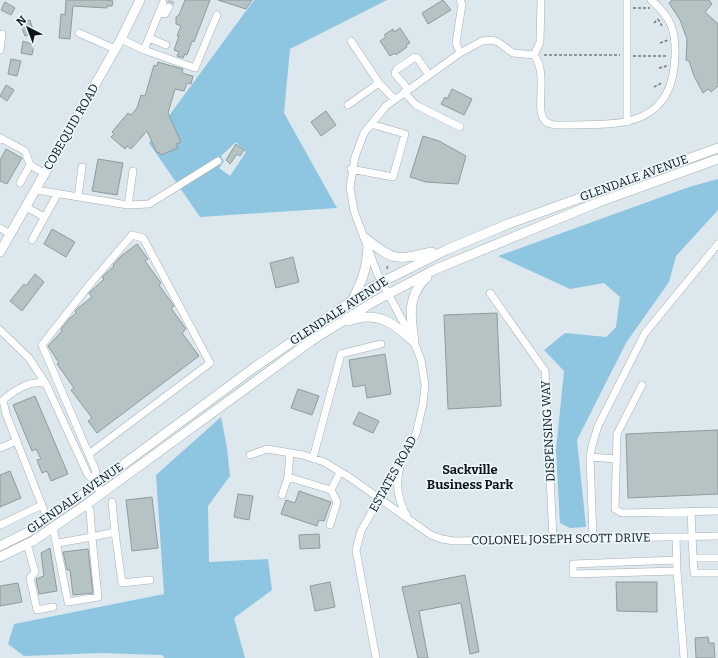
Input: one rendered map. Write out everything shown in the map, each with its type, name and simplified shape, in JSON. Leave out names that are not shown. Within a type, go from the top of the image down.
[{"type":"main road","name":"COBEQUID ROAD","points":[[0,252],[121,39],[140,0]]},
{"type":"main road","name":"GLENDALE AVENUE","points":[[0,546],[28,532],[98,483],[231,384],[353,299],[381,283],[446,250],[508,224],[718,148]]},
{"type":"main road","name":"GLENDALE AVENUE","points":[[0,557],[27,544],[54,527],[305,345],[388,294],[436,269],[598,202],[718,159]]},
{"type":"main road","points":[[366,242],[392,257],[406,258],[446,250]]},
{"type":"main road","points":[[353,299],[363,280],[367,265],[366,242]]},
{"type":"main road","points":[[414,342],[411,302],[417,287],[436,269]]},
{"type":"main road","points":[[336,325],[367,316],[381,319],[397,326],[414,342]]},
{"type":"street","points":[[460,0],[462,4],[456,43],[460,53]]},
{"type":"street","points":[[541,0],[540,42],[534,55],[541,68],[542,114],[546,121],[554,125],[627,122],[639,118],[661,102],[674,79],[671,56],[674,30],[660,9],[651,0]]},
{"type":"street","points":[[144,50],[164,2]]},
{"type":"street","points":[[627,4],[627,122]]},
{"type":"street","points":[[121,39],[144,50],[195,68],[217,15]]},
{"type":"street","points":[[79,33],[115,49]]},
{"type":"street","points":[[0,45],[2,34]]},
{"type":"street","points":[[149,38],[166,45]]},
{"type":"street","name":"ESTATES ROAD","points":[[376,658],[356,550],[361,531],[416,434],[423,404],[425,385],[421,360],[414,342],[381,283],[354,211],[350,187],[352,169],[364,133],[386,106],[460,53],[482,41],[492,40],[498,42],[514,53],[534,55]]},
{"type":"street","points":[[351,41],[379,83],[394,99]]},
{"type":"street","points":[[429,75],[418,59],[415,58],[396,70],[395,74],[416,105],[460,127]]},
{"type":"street","points":[[348,105],[379,83]]},
{"type":"street","points":[[352,169],[393,177],[405,134],[371,124]]},
{"type":"street","points":[[0,140],[1,138],[25,151],[30,165],[44,173]]},
{"type":"street","points":[[36,190],[128,205],[149,204],[218,161]]},
{"type":"street","points":[[20,183],[30,165]]},
{"type":"street","points":[[78,197],[82,167]]},
{"type":"street","points":[[128,205],[133,171]]},
{"type":"street","points":[[32,240],[58,194]]},
{"type":"street","points":[[26,207],[44,217]]},
{"type":"street","points":[[0,228],[10,234]]},
{"type":"street","points":[[89,454],[210,363],[143,238],[132,235],[90,284],[42,345],[89,454],[100,495]]},
{"type":"street","points":[[594,538],[590,457],[598,426],[645,333],[718,244]]},
{"type":"street","name":"DISPENSING WAY","points":[[490,293],[545,371],[553,539]]},
{"type":"street","points":[[0,330],[29,358],[46,384],[88,475],[98,483]]},
{"type":"street","points":[[313,458],[341,354],[381,344]]},
{"type":"street","points":[[46,384],[38,382],[15,390],[3,400],[6,414],[48,518]]},
{"type":"street","points":[[642,385],[617,434],[615,508],[622,513],[718,511]]},
{"type":"street","points":[[0,448],[17,441]]},
{"type":"street","name":"COLONEL JOSEPH SCOTT DRIVE","points":[[250,455],[268,449],[313,458],[340,472],[431,535],[442,539],[477,541],[718,536]]},
{"type":"street","points":[[282,495],[288,477],[290,453]]},
{"type":"street","points":[[590,457],[616,459]]},
{"type":"street","name":"COLONEL JOSEPH SCOTT DRIVE","points":[[402,460],[397,479],[398,492],[402,508],[410,520]]},
{"type":"street","points":[[331,490],[340,472]]},
{"type":"street","points":[[288,477],[331,490],[337,502],[330,525]]},
{"type":"street","points":[[112,502],[122,583],[150,580]]},
{"type":"street","points":[[54,527],[68,602],[98,597],[90,511],[87,504]]},
{"type":"street","points":[[0,525],[42,505]]},
{"type":"street","points":[[691,511],[694,573],[718,573]]},
{"type":"street","points":[[58,542],[116,532]]},
{"type":"street","points":[[676,536],[677,571],[684,658]]},
{"type":"street","points":[[27,544],[34,572],[30,578],[36,610],[53,607]]},
{"type":"street","points":[[693,558],[718,558]]},
{"type":"street","points":[[677,560],[573,564],[573,574],[677,571]]},
{"type":"path","points":[[627,4],[653,9]]},
{"type":"path","points":[[654,23],[658,18],[664,28]]},
{"type":"path","points":[[660,43],[668,39],[668,48]]},
{"type":"path","points":[[544,55],[671,56],[668,70]]},
{"type":"path","points":[[659,68],[668,65]]},
{"type":"path","points":[[654,87],[665,80]]},
{"type":"path","points":[[387,269],[390,258]]},
{"type":"shaded area","points":[[254,0],[387,0],[290,49],[284,113],[337,208],[200,217],[149,143]],"holes":[[[236,142],[246,152],[230,176],[219,168],[224,161],[221,156]]]},
{"type":"shaded area","points":[[718,179],[718,210],[676,256],[669,282],[626,343],[577,440],[586,527],[570,528],[560,523],[556,450],[564,371],[544,350],[565,333],[606,337],[616,327],[620,297],[604,283],[570,289],[498,256],[689,187]]},
{"type":"shaded area","points":[[221,417],[227,448],[230,476],[208,506],[209,562],[268,559],[272,590],[234,618],[245,658],[165,658],[162,655],[101,653],[24,656],[8,644],[14,624],[164,594],[156,475]]},
{"type":"building","points":[[66,0],[113,1],[112,6],[107,6],[107,8],[73,6],[70,39],[59,38],[61,14],[65,15]]},
{"type":"building","points":[[185,0],[210,0],[194,42],[192,41],[187,55],[185,54],[183,58],[177,56],[179,52],[174,50],[181,26],[176,24],[176,17],[179,15]]},
{"type":"building","points":[[218,0],[252,0],[246,9]]},
{"type":"building","points":[[443,0],[451,10],[428,24],[422,13]]},
{"type":"building","points":[[672,0],[709,0],[712,4],[705,12],[718,24],[718,86],[711,92],[708,89],[703,93],[694,76],[689,61],[686,60],[687,39],[680,20],[669,3]]},
{"type":"building","points":[[5,2],[15,8],[11,15],[1,10]]},
{"type":"building","points":[[30,20],[34,33],[25,36],[20,23]]},
{"type":"building","points":[[400,28],[410,43],[396,55],[395,53],[390,56],[380,41],[386,37],[384,35],[393,29],[394,32]]},
{"type":"building","points":[[23,41],[34,45],[32,55],[21,53]]},
{"type":"building","points":[[11,59],[21,61],[17,76],[8,74]]},
{"type":"building","points":[[158,62],[183,69],[182,73],[193,76],[191,84],[187,83],[184,91],[175,89],[168,113],[181,142],[176,144],[178,148],[161,155],[159,152],[157,153],[147,131],[131,149],[127,146],[125,149],[111,137],[114,134],[112,132],[128,113],[131,115],[137,108],[141,95],[145,96],[154,65],[157,66]]},
{"type":"building","points":[[6,85],[14,90],[7,101],[0,96]]},
{"type":"building","points":[[452,89],[472,99],[464,115],[441,104],[445,97],[447,99]]},
{"type":"building","points":[[326,111],[336,125],[321,136],[311,122]]},
{"type":"building","points":[[423,136],[439,141],[466,156],[458,184],[426,182],[410,177]]},
{"type":"building","points":[[236,144],[244,150],[240,156],[237,154],[230,164],[226,160]]},
{"type":"building","points":[[6,149],[22,158],[7,184],[0,181],[0,160]]},
{"type":"building","points":[[98,159],[123,163],[117,195],[92,191]]},
{"type":"building","points":[[52,229],[75,242],[66,257],[44,244]]},
{"type":"building","points":[[137,244],[148,259],[145,261],[161,283],[159,285],[174,306],[171,308],[186,329],[182,333],[199,356],[97,433],[88,421],[92,418],[71,390],[74,388],[57,364],[59,363],[48,346],[62,331],[61,329],[69,319],[76,313],[75,311],[92,297],[89,293],[104,279],[102,277],[114,266],[113,265],[121,256]]},
{"type":"building","points":[[293,257],[299,282],[276,288],[270,263]]},
{"type":"building","points":[[35,274],[44,282],[22,311],[10,301],[24,284],[26,286]]},
{"type":"building","points":[[497,313],[501,406],[448,409],[444,315]]},
{"type":"building","points":[[385,354],[391,394],[367,398],[365,385],[353,387],[349,360]]},
{"type":"building","points":[[298,389],[319,396],[312,415],[291,408]]},
{"type":"building","points":[[35,396],[68,474],[51,481],[47,471],[42,473],[37,460],[41,459],[36,449],[32,451],[13,405]]},
{"type":"building","points":[[359,412],[379,421],[373,433],[353,424]]},
{"type":"building","points":[[718,430],[718,494],[628,498],[626,434]]},
{"type":"building","points":[[10,471],[21,498],[0,507],[0,475]]},
{"type":"building","points":[[299,491],[331,502],[324,521],[319,520],[317,526],[281,514],[286,500],[295,503]]},
{"type":"building","points":[[238,494],[253,496],[249,520],[234,517]]},
{"type":"building","points":[[152,497],[158,548],[132,551],[126,500]]},
{"type":"building","points":[[319,534],[320,548],[300,549],[299,535]]},
{"type":"building","points":[[50,548],[57,591],[39,594],[36,579],[44,576],[41,553]]},
{"type":"building","points":[[88,549],[93,593],[73,595],[70,570],[67,570],[63,552]]},
{"type":"building","points":[[465,575],[479,652],[470,654],[461,603],[419,611],[428,658],[418,658],[402,587]]},
{"type":"building","points":[[330,582],[335,607],[315,611],[310,586]]},
{"type":"building","points":[[616,582],[657,582],[657,612],[617,611]]},
{"type":"building","points":[[18,583],[22,602],[0,606],[0,586]]},
{"type":"building","points":[[708,637],[709,643],[714,643],[715,658],[696,658],[695,638]]},
{"type":"tunnel","points":[[169,7],[172,0]]},
{"type":"district","name":"Sackville Business Park","points":[[470,476]]}]
